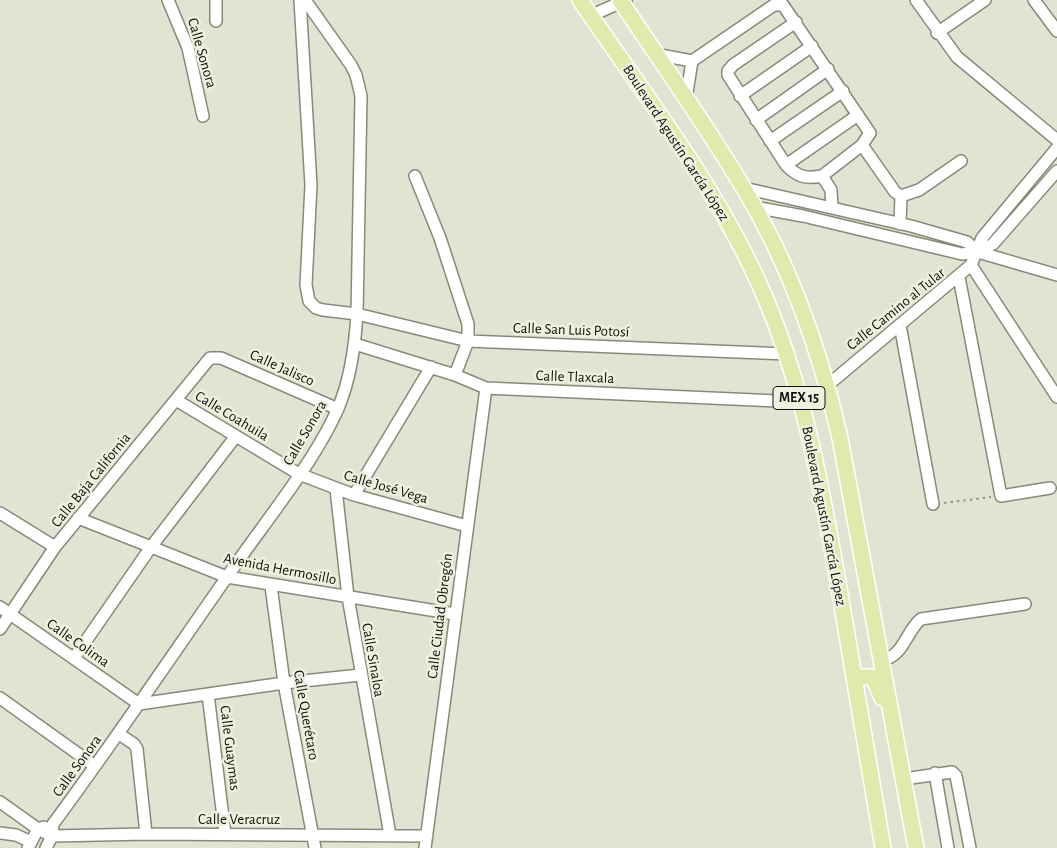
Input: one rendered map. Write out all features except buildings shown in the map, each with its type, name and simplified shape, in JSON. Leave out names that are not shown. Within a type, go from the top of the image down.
[{"type":"main road","name":"Boulevard Agustín García López","points":[[580,0],[687,158],[735,233],[761,288],[787,354],[822,491],[883,848]]},
{"type":"main road","name":"Boulevard Agustín García López","points":[[623,1],[655,54],[744,188],[781,260],[806,320],[828,385],[840,438],[916,848]]},
{"type":"main road","points":[[854,677],[873,677],[893,720]]},
{"type":"main road","points":[[877,815],[890,848]]},
{"type":"street","name":"Calle Sonora","points":[[168,0],[188,48],[202,116]]},
{"type":"street","points":[[216,0],[216,21]]},
{"type":"street","name":"Calle San Luis Potosí","points":[[300,0],[311,185],[306,284],[309,301],[316,308],[357,314],[468,341],[787,354]]},
{"type":"street","name":"Calle Sonora","points":[[53,824],[119,734],[299,474],[338,409],[345,391],[355,344],[357,314],[362,118],[360,87],[351,65],[305,0]]},
{"type":"street","points":[[916,0],[957,57],[1057,140]]},
{"type":"street","points":[[938,33],[985,0]]},
{"type":"street","points":[[1034,0],[1057,31]]},
{"type":"street","points":[[590,16],[623,1]]},
{"type":"street","points":[[655,54],[692,61],[776,4],[783,5],[796,22],[843,91],[870,133],[862,145],[822,176],[810,178],[799,176],[786,164],[728,78],[729,69],[796,22]]},
{"type":"street","points":[[740,96],[812,46]]},
{"type":"street","points":[[686,99],[692,61]]},
{"type":"street","points":[[756,120],[828,69]]},
{"type":"street","points":[[770,141],[843,91]]},
{"type":"street","points":[[786,164],[858,115]]},
{"type":"street","points":[[862,145],[895,192],[902,196],[919,190],[961,161]]},
{"type":"street","name":"Calle Camino al Tular","points":[[828,385],[959,278],[971,265],[978,252],[982,238],[1057,148]]},
{"type":"street","name":"Calle Camino al Tular","points":[[978,252],[993,244],[1057,171]]},
{"type":"street","points":[[415,176],[440,238],[468,324],[468,341],[455,375]]},
{"type":"street","points":[[822,176],[831,190],[832,208]]},
{"type":"street","points":[[744,188],[886,220],[967,242],[978,252]]},
{"type":"street","points":[[900,224],[902,196]]},
{"type":"street","points":[[754,207],[962,254],[978,252],[1057,275]]},
{"type":"street","points":[[882,235],[886,220]]},
{"type":"street","points":[[971,265],[1057,397]]},
{"type":"street","points":[[959,278],[1001,496],[1050,488]]},
{"type":"street","points":[[900,325],[934,504]]},
{"type":"street","name":"Calle Tlaxcala","points":[[355,344],[455,375],[486,388],[800,402]]},
{"type":"street","name":"Calle Jalisco","points":[[214,357],[221,358],[338,409]]},
{"type":"street","name":"Calle Baja California","points":[[0,629],[54,547],[206,362],[214,357]]},
{"type":"street","points":[[354,495],[431,367]]},
{"type":"street","name":"Calle Ciudad Obregón","points":[[425,848],[466,526],[486,388]]},
{"type":"street","name":"Calle Coahuila","points":[[176,400],[299,474]]},
{"type":"street","points":[[74,658],[151,547],[236,436]]},
{"type":"street","name":"Calle José Vega","points":[[299,474],[354,495],[466,526]]},
{"type":"street","name":"Calle Sinaloa","points":[[336,489],[348,597],[360,675],[390,835]]},
{"type":"street","points":[[0,513],[54,547]]},
{"type":"street","name":"Avenida Hermosillo","points":[[78,518],[227,577],[271,586],[455,614]]},
{"type":"street","name":"Calle Querétaro","points":[[271,586],[284,682],[315,848]]},
{"type":"street","points":[[882,660],[892,657],[899,650],[911,630],[921,619],[1025,604]]},
{"type":"street","name":"Calle Colima","points":[[0,607],[139,704]]},
{"type":"street","points":[[139,704],[284,682],[360,675]]},
{"type":"street","name":"Calle Guaymas","points":[[208,694],[225,834]]},
{"type":"street","points":[[0,698],[95,766]]},
{"type":"street","points":[[119,734],[134,744],[137,749],[146,834]]},
{"type":"street","points":[[904,779],[949,771],[954,774],[970,848]]},
{"type":"street","points":[[935,773],[948,848]]},
{"type":"street","points":[[0,802],[38,829],[52,836]]},
{"type":"street","points":[[0,834],[16,835],[30,845],[38,829],[53,824],[52,836],[46,848]]},
{"type":"street","name":"Calle Veracruz","points":[[52,836],[312,834],[427,836]]},
{"type":"path","points":[[934,504],[1001,496]]}]
